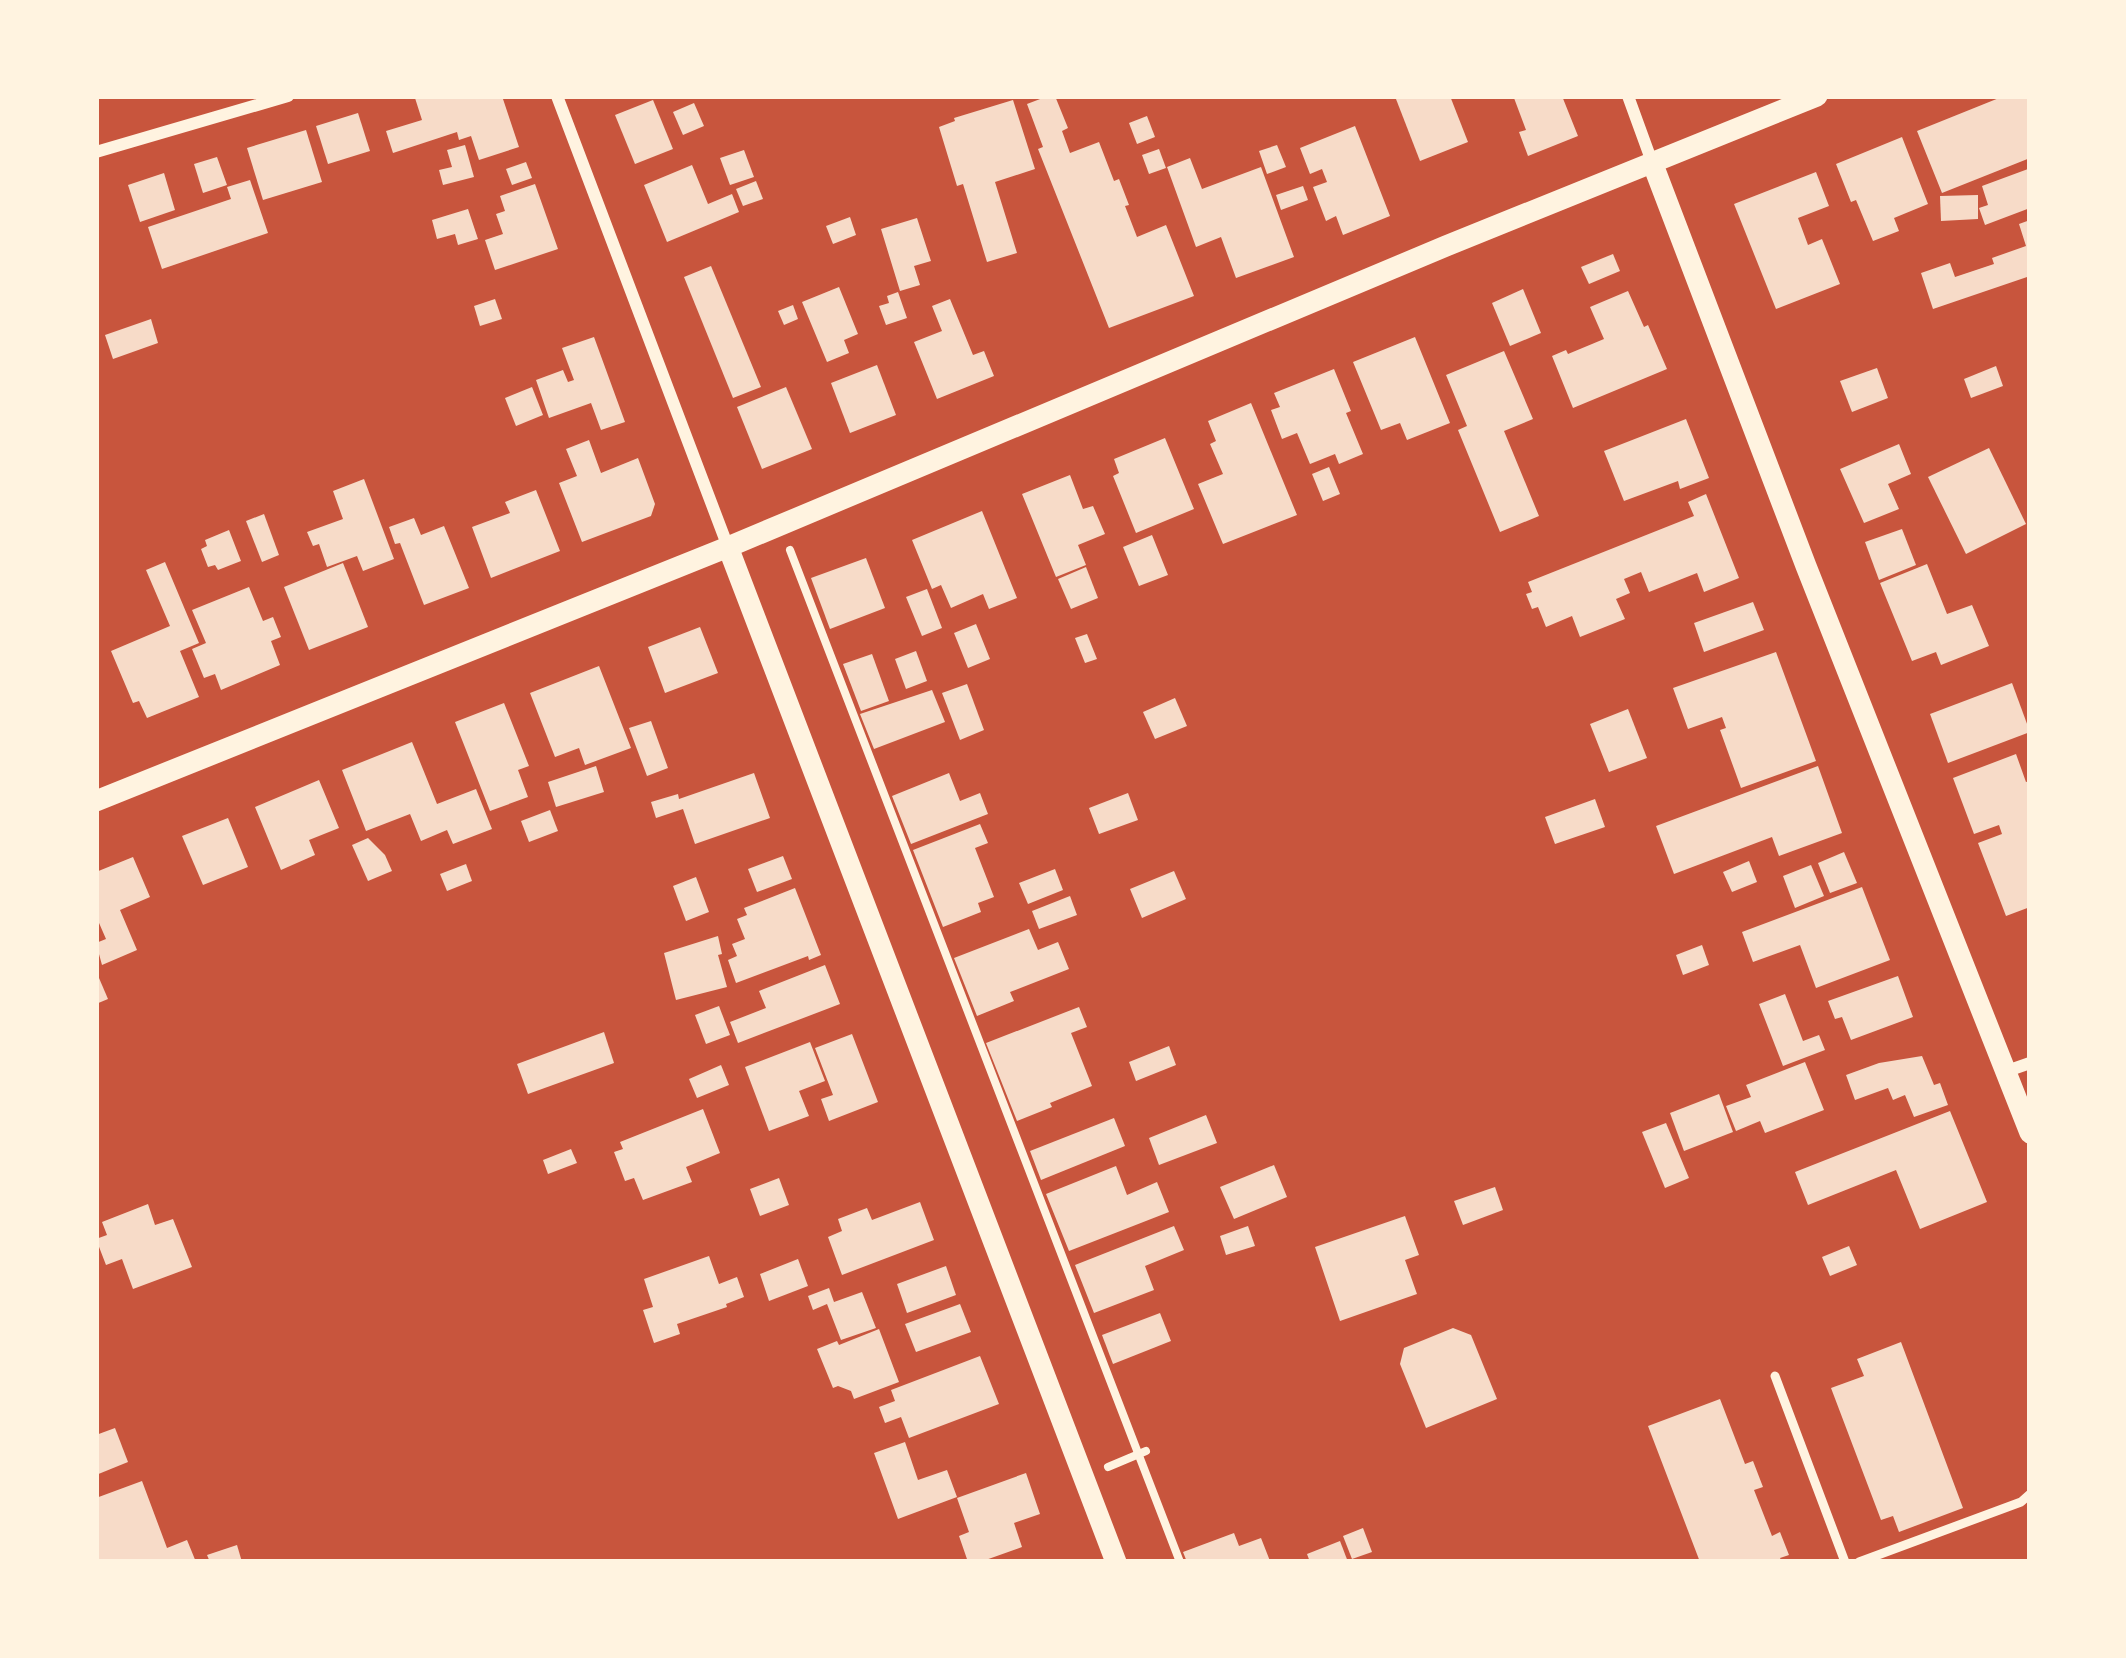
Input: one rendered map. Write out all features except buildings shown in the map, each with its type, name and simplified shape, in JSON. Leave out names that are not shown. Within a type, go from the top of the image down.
[{"type":"street","points":[[96,152],[288,96]]},
{"type":"street","points":[[557,96],[1116,1562]]},
{"type":"street","points":[[1628,96],[1806,566],[2030,1133]]},
{"type":"street","points":[[96,801],[781,526],[1816,96]]},
{"type":"street","points":[[2007,1071],[2030,1063]]},
{"type":"lane","points":[[1775,1376],[1845,1562]]},
{"type":"lane","points":[[1858,1562],[2030,1495]]},
{"type":"path","points":[[781,526],[1180,1562]]},
{"type":"path","points":[[1084,1477],[1146,1451]]}]
